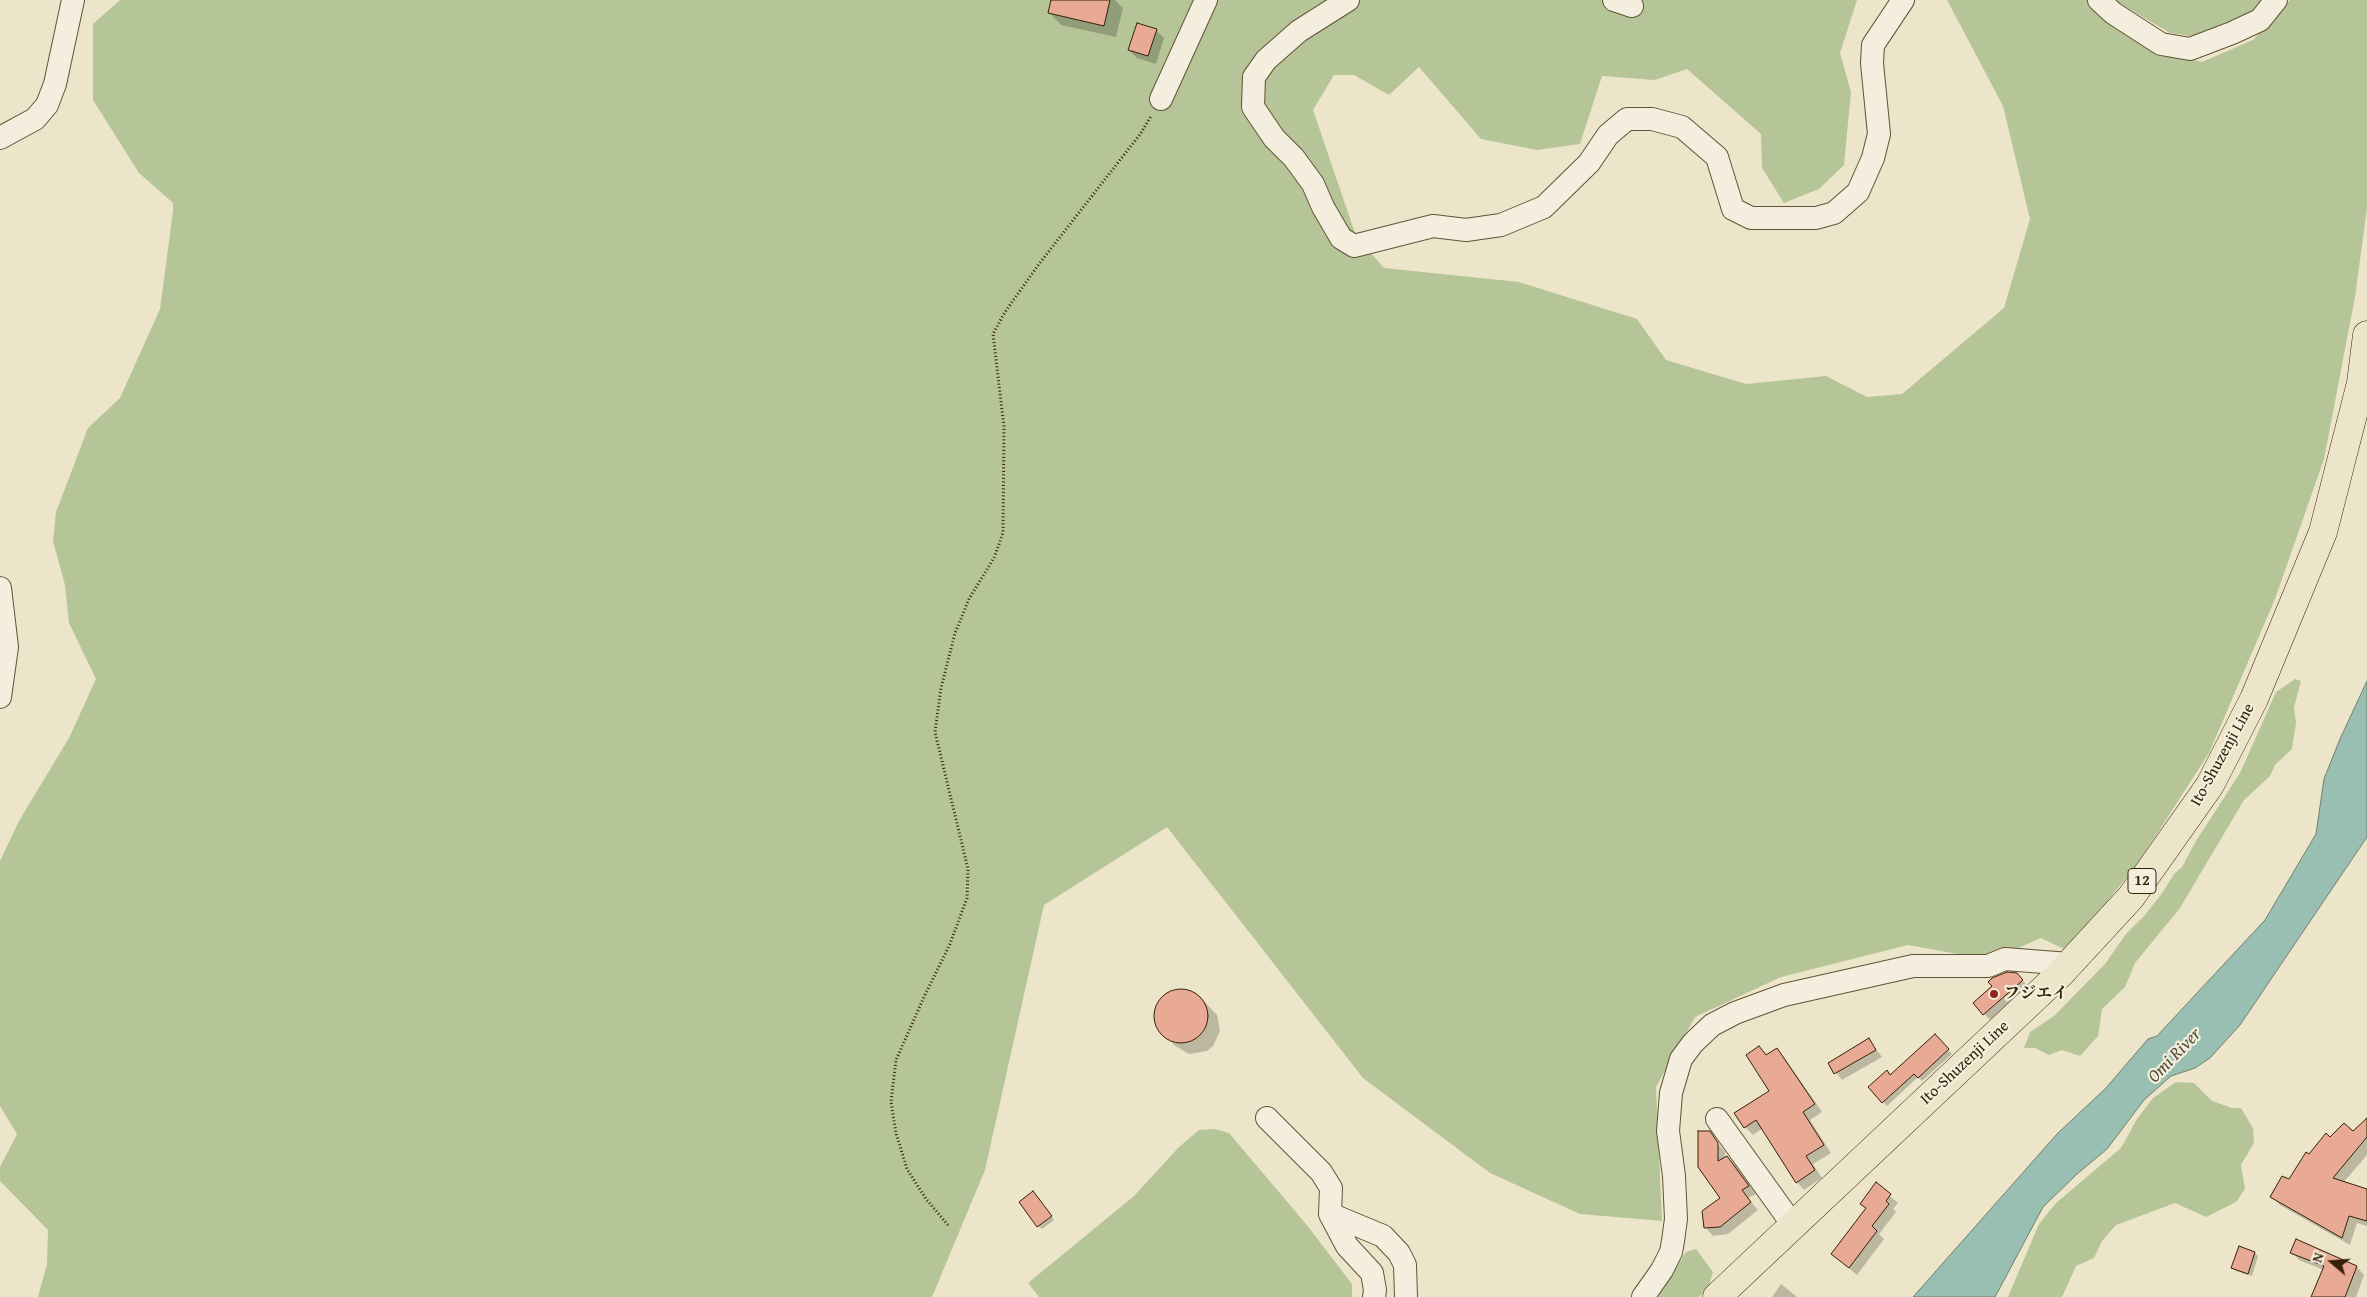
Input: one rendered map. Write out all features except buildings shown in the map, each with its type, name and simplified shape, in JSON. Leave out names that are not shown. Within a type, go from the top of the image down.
[{"type":"main road","name":"Ito-Shuzenji Line","points":[[1716,1297],[2069,964],[2131,896],[2210,785],[2254,699],[2322,532],[2361,383],[2367,336]]},
{"type":"street","points":[[0,138],[35,119],[47,105],[55,84],[73,0]]},
{"type":"street","points":[[1161,99],[1206,0]]},
{"type":"street","points":[[1348,0],[1299,31],[1266,60],[1254,77],[1253,107],[1270,133],[1294,158],[1313,184],[1323,207],[1341,238],[1354,246],[1434,226],[1466,230],[1502,225],[1544,207],[1589,163],[1608,135],[1627,119],[1652,119],[1682,127],[1717,157],[1734,209],[1751,218],[1816,218],[1834,213],[1858,192],[1874,158],[1879,134],[1872,63],[1873,46],[1902,0]]},
{"type":"street","points":[[2099,0],[2113,13],[2161,44],[2190,49],[2260,20],[2276,0]]},
{"type":"street","points":[[0,588],[7,647],[0,697]]},
{"type":"street","points":[[1643,1297],[1662,1270],[1674,1241],[1676,1219],[1674,1176],[1668,1131],[1671,1093],[1682,1059],[1693,1043],[1712,1025],[1735,1013],[1784,995],[1914,966],[1988,966],[2006,959],[2069,964]]},
{"type":"street","points":[[1267,1118],[1321,1172],[1331,1188],[1330,1214],[1347,1246],[1372,1273],[1375,1290],[1374,1297]]},
{"type":"street","points":[[1717,1119],[1793,1225]]},
{"type":"street","points":[[1330,1214],[1383,1236],[1398,1253],[1405,1266],[1406,1297]]},
{"type":"path","points":[[948,1225],[926,1199],[907,1170],[896,1133],[891,1102],[896,1060],[950,944],[967,898],[968,869],[935,732],[941,688],[955,633],[969,599],[994,558],[1003,533],[1004,427],[994,334],[1006,312],[1040,264],[1141,133],[1161,99]]},
{"type":"green space","points":[[120,0],[1857,0],[1840,53],[1851,92],[1844,165],[1819,189],[1784,203],[1762,168],[1761,134],[1687,69],[1655,80],[1602,76],[1580,144],[1537,150],[1481,139],[1419,67],[1389,95],[1354,75],[1334,75],[1313,110],[1356,236],[1384,268],[1519,282],[1637,319],[1666,360],[1746,384],[1826,376],[1867,397],[1902,394],[2004,308],[2030,219],[2003,106],[1947,0],[2091,0],[2156,50],[2202,62],[2253,40],[2290,0],[2367,0],[2367,208],[2355,297],[2324,459],[2275,599],[2209,753],[2140,860],[2068,951],[2041,938],[1991,960],[1908,945],[1781,977],[1695,1017],[1656,1087],[1662,1221],[1580,1214],[1490,1173],[1363,1078],[1167,827],[1044,905],[985,1170],[932,1297],[38,1297],[47,1264],[48,1230],[0,1181],[0,1167],[17,1134],[0,1106],[0,861],[19,821],[69,738],[96,679],[69,623],[65,585],[53,541],[56,512],[88,428],[120,398],[160,309],[173,211],[173,203],[139,173],[93,100],[93,24]]},
{"type":"green space","points":[[2114,0],[2264,0],[2259,6],[2232,24],[2197,37],[2170,33]]},
{"type":"green space","points":[[2295,679],[2301,681],[2294,707],[2296,723],[2292,749],[2275,765],[2270,776],[2244,800],[2180,908],[2135,963],[2125,987],[2102,1009],[2098,1036],[2080,1056],[2062,1050],[2049,1055],[2035,1048],[2024,1048],[2030,1032],[2054,1016],[2105,964],[2126,934],[2145,915],[2174,874],[2182,867],[2196,841],[2240,773],[2276,692]]},
{"type":"green space","points":[[2176,1082],[2194,1083],[2212,1101],[2232,1108],[2241,1108],[2253,1128],[2254,1143],[2241,1165],[2245,1189],[2236,1202],[2206,1217],[2175,1203],[2116,1225],[2102,1241],[2094,1258],[2076,1266],[2062,1297],[2008,1297],[2039,1224],[2056,1203],[2121,1148],[2137,1119],[2153,1098]]},
{"type":"green space","points":[[1215,1129],[1229,1133],[1306,1224],[1352,1284],[1352,1297],[1039,1297],[1028,1283],[1134,1196],[1179,1147],[1199,1130]]},
{"type":"green space","points":[[1696,1249],[1713,1272],[1708,1289],[1699,1297],[1657,1297],[1686,1252]]},
{"type":"water","name":"Omi River","points":[[2367,681],[2367,837],[2240,1025],[2210,1058],[2195,1068],[2171,1076],[2144,1100],[2107,1149],[2077,1174],[2043,1207],[1995,1297],[1913,1297],[2057,1134],[2106,1088],[2148,1039],[2157,1036],[2265,920],[2316,834],[2324,779]]},
{"type":"place","name":"フジエイ","points":[[1994,994]]}]
